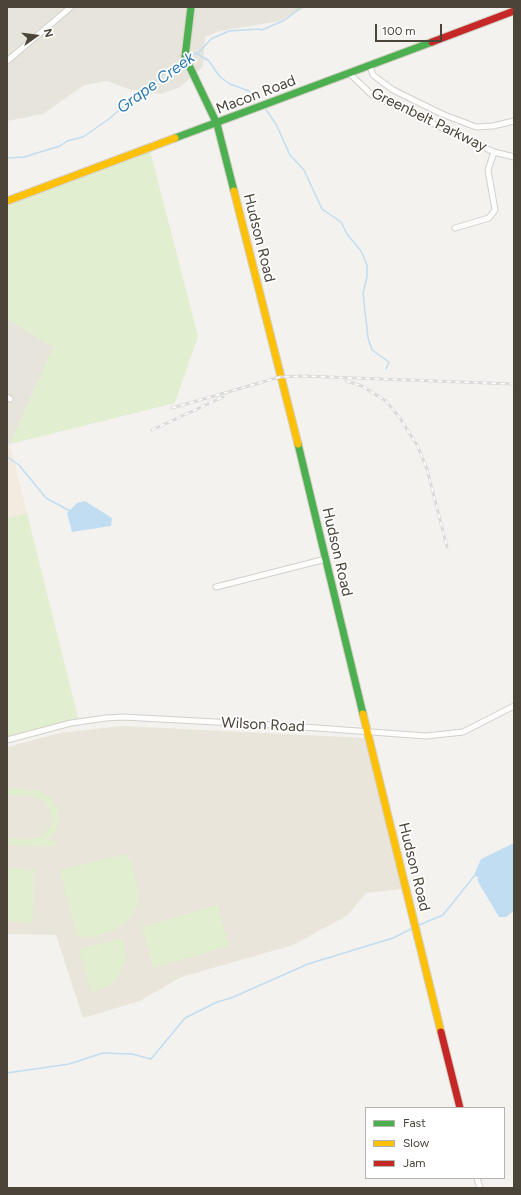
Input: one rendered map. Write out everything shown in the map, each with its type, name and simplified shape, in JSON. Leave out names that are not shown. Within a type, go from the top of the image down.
[{"type":"street","points":[[7,61],[71,7]]},
{"type":"street","name":"Hudson Road","points":[[191,7],[185,57],[217,124],[297,439],[460,1107]]},
{"type":"street","name":"Macon Road","points":[[7,202],[514,12]]},
{"type":"street","name":"Greenbelt Parkway","points":[[370,66],[373,74],[393,90],[442,114],[476,127],[493,126],[514,121]]},
{"type":"street","name":"Greenbelt Parkway","points":[[349,73],[372,95],[494,152],[514,157]]},
{"type":"street","points":[[455,228],[489,218],[495,210],[488,170],[494,152]]},
{"type":"street","points":[[216,587],[326,559]]},
{"type":"street","name":"Wilson Road","points":[[7,740],[71,723],[106,718],[290,726],[368,733],[426,736],[463,732],[514,706]]},
{"type":"shaded area","points":[[7,7],[307,7],[280,21],[220,31],[205,37],[203,67],[180,87],[161,94],[131,90],[107,81],[84,85],[43,114],[7,121]]},
{"type":"shaded area","points":[[7,319],[54,347],[10,444],[7,445]]},
{"type":"shaded area","points":[[10,444],[27,513],[7,518],[7,445]]},
{"type":"shaded area","points":[[122,726],[365,738],[402,889],[366,893],[348,915],[293,945],[181,977],[140,1001],[83,1018],[56,935],[7,934],[7,747],[60,733]]},
{"type":"green space","points":[[148,143],[198,336],[175,403],[10,444],[53,347],[7,319],[7,199]]},
{"type":"green space","points":[[27,513],[79,722],[7,739],[7,518]]},
{"type":"green space","points":[[7,788],[37,790],[51,798],[57,808],[59,819],[56,830],[48,840],[56,841],[55,847],[7,845],[7,838],[30,839],[42,836],[50,827],[52,818],[50,810],[43,800],[31,796],[7,795]]},
{"type":"green space","points":[[126,854],[131,860],[139,895],[137,905],[132,916],[123,924],[107,933],[91,938],[77,936],[60,872],[64,869]]},
{"type":"green space","points":[[7,868],[35,870],[32,922],[7,921]]},
{"type":"green space","points":[[217,905],[229,946],[154,968],[142,927]]},
{"type":"green space","points":[[123,938],[126,955],[123,966],[117,978],[110,985],[91,993],[80,951],[82,948]]},
{"type":"water","points":[[85,501],[112,518],[111,526],[72,532],[67,513],[77,503]]},
{"type":"water","points":[[514,843],[514,911],[506,917],[499,917],[480,885],[477,879],[479,878],[474,875],[481,859]]},
{"type":"waterway","name":"Grape Creek","points":[[188,57],[200,51],[211,39],[229,31],[262,30],[285,20],[301,7]]},
{"type":"waterway","points":[[196,53],[209,61],[220,77],[230,84],[249,91],[255,97]]},
{"type":"waterway","name":"Grape Creek","points":[[7,158],[24,157],[60,146],[67,141],[83,137],[109,119],[127,103],[184,59]]},
{"type":"waterway","points":[[266,110],[276,124],[290,155],[304,170],[322,209],[341,222],[347,234],[361,251],[367,265],[367,277],[363,293],[368,338],[372,350],[389,362],[386,369]]},
{"type":"waterway","points":[[7,457],[19,465],[46,498],[70,511]]},
{"type":"waterway","points":[[419,925],[443,915],[475,875]]},
{"type":"waterway","points":[[7,1073],[69,1064],[103,1053],[132,1054],[151,1059],[185,1018],[217,1002],[231,998],[308,964],[393,938],[413,928]]},
{"type":"railway","points":[[172,408],[280,377],[302,376],[514,384]]},
{"type":"railway","points":[[346,381],[362,386],[386,401],[400,418],[417,445],[427,469],[447,547]]},
{"type":"railway","points":[[152,430],[223,397]]},
{"type":"traffic: fast","points":[[191,7],[185,57],[217,124],[234,191]]},
{"type":"traffic: fast","points":[[175,138],[432,42]]},
{"type":"traffic: fast","points":[[298,444],[363,714]]},
{"type":"traffic: slow","points":[[7,201],[175,138]]},
{"type":"traffic: slow","points":[[234,191],[298,444]]},
{"type":"traffic: slow","points":[[363,714],[441,1032]]},
{"type":"traffic: jam","points":[[432,42],[514,11]]},
{"type":"traffic: jam","points":[[441,1032],[460,1107]]}]
